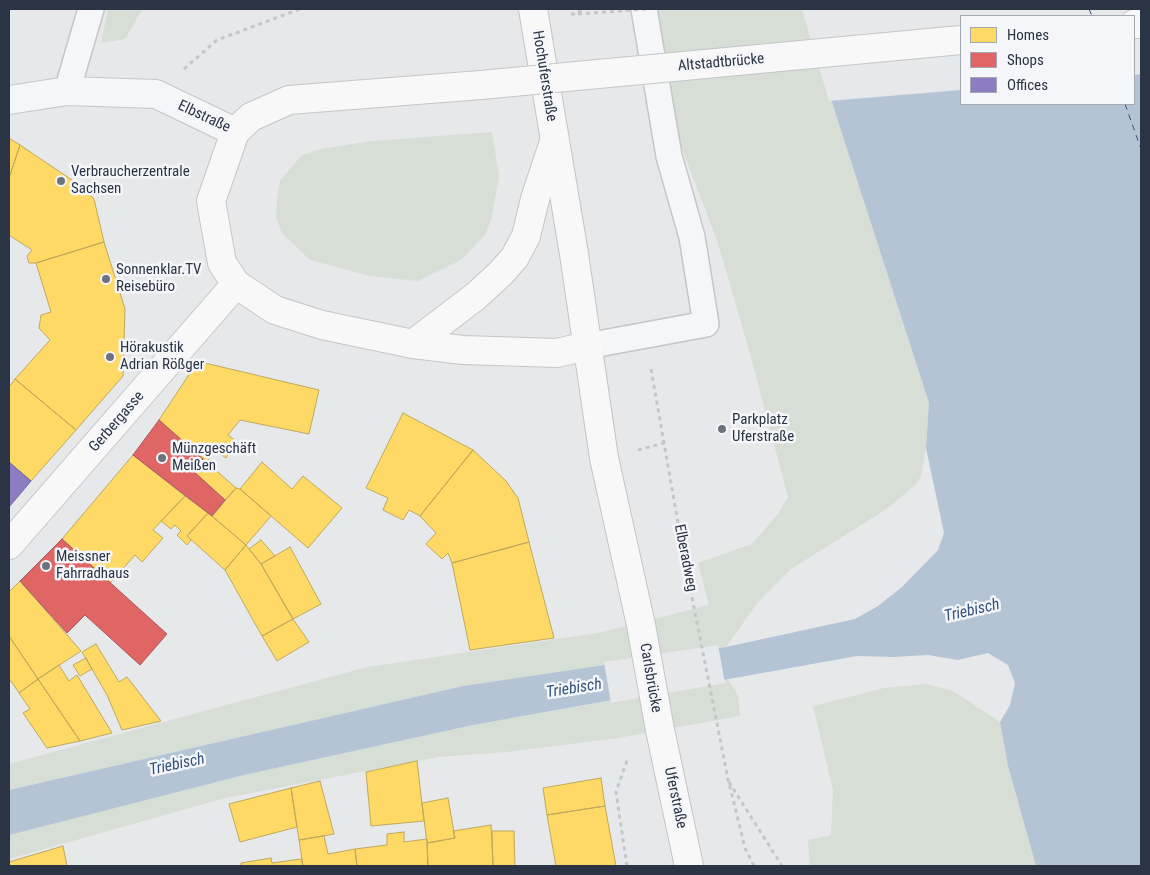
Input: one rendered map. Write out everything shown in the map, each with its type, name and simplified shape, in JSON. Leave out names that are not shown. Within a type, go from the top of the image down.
[{"type":"main road","name":"Hochuferstraße","points":[[533,9],[574,254],[587,346]]},
{"type":"main road","name":"Altstadtbrücke","points":[[481,85],[960,40]]},
{"type":"main road","name":"Elbstraße","points":[[235,132],[250,117],[289,100],[481,85]]},
{"type":"main road","points":[[235,132],[211,201],[222,263],[236,284],[275,310],[322,325],[413,344],[463,350],[557,352],[587,346]]},
{"type":"main road","points":[[413,344],[476,296],[515,258],[526,236],[535,198],[554,142]]},
{"type":"main road","name":"Gerbergasse","points":[[9,545],[236,284]]},
{"type":"main road","name":"Carlsbrücke","points":[[587,346],[604,458],[641,625],[660,730]]},
{"type":"main road","name":"Uferstraße","points":[[660,730],[690,866]]},
{"type":"street","name":"Elbstraße","points":[[9,100],[66,92],[156,94],[235,132]]},
{"type":"lane","points":[[66,92],[91,9]]},
{"type":"lane","points":[[587,346],[706,324],[692,236],[669,156],[646,9]]},
{"type":"path","points":[[156,94],[217,40],[300,9]]},
{"type":"path","points":[[581,9],[578,14],[646,9]]},
{"type":"path","name":"Elberadweg","points":[[645,336],[682,548],[715,720],[745,848],[754,866]]},
{"type":"path","points":[[627,752],[628,760],[616,792],[627,866]]},
{"type":"path","points":[[728,779],[782,866]]},
{"type":"shaded area","points":[[108,9],[154,9],[142,10],[125,39],[101,43]]},
{"type":"shaded area","points":[[657,9],[804,9],[836,115],[929,403],[926,448],[921,476],[916,484],[888,508],[791,569],[758,602],[726,647],[463,686],[9,790],[9,764],[367,667],[598,633],[709,605],[698,563],[752,544],[778,514],[788,497],[718,243],[680,143]]},
{"type":"shaded area","points":[[492,132],[499,176],[492,217],[485,235],[461,260],[418,281],[370,276],[310,260],[282,233],[276,217],[280,181],[301,156],[320,149],[372,141]]},
{"type":"shaded area","points":[[728,680],[738,695],[740,716],[618,738],[506,752],[439,757],[225,798],[9,859],[9,835],[19,831],[244,775],[473,725]]},
{"type":"shaded area","points":[[926,684],[953,691],[1000,722],[1008,766],[1036,866],[810,866],[808,840],[831,835],[833,790],[813,706],[884,688]]},
{"type":"water","name":"Triebisch","points":[[804,9],[1141,9],[1141,866],[1036,866],[1008,766],[1000,722],[1010,705],[1015,683],[1008,665],[988,653],[958,660],[928,655],[893,657],[857,656],[473,725],[244,775],[9,835],[9,790],[463,686],[726,647],[855,619],[878,606],[902,587],[938,550],[944,533],[926,448],[929,403],[836,115]]},
{"type":"pier","points":[[802,9],[1141,9],[1141,74],[1135,75],[1135,15],[960,15],[960,90],[829,101]]},
{"type":"pier","points":[[718,645],[725,683],[611,703],[604,662]]},
{"type":"building: Homes","points":[[9,138],[20,145],[9,178]]},
{"type":"building: Homes","points":[[20,145],[75,182],[94,199],[104,242],[36,263],[29,263],[27,256],[32,250],[9,235],[9,178]]},
{"type":"building: Homes","points":[[104,242],[125,309],[123,376],[76,430],[15,379],[50,340],[39,328],[41,315],[51,312],[36,263]]},
{"type":"building: Homes","points":[[205,363],[319,390],[309,434],[240,420],[228,435],[237,442],[226,458],[215,450],[207,462],[159,420],[194,367]]},
{"type":"building: Homes","points":[[15,379],[76,430],[31,481],[9,462],[9,387]]},
{"type":"building: Homes","points":[[403,413],[473,450],[420,516],[409,510],[403,520],[383,510],[388,498],[366,488]]},
{"type":"building: Homes","points":[[473,450],[506,481],[518,498],[529,542],[452,563],[448,553],[442,559],[426,544],[436,533],[420,516]]},
{"type":"building: Homes","points":[[133,455],[185,496],[153,530],[163,538],[142,562],[135,555],[110,583],[62,539]]},
{"type":"building: Homes","points":[[203,459],[236,488],[225,500],[192,470]]},
{"type":"building: Homes","points":[[262,462],[292,489],[303,476],[342,508],[308,548],[240,489]]},
{"type":"building: Homes","points":[[236,488],[240,489],[271,516],[246,545],[212,516]]},
{"type":"building: Homes","points":[[185,496],[208,513],[187,536],[191,540],[187,545],[177,535],[181,531],[175,525],[171,529],[161,521]]},
{"type":"building: Homes","points":[[208,513],[246,545],[225,570],[187,536]]},
{"type":"building: Homes","points":[[261,540],[275,556],[261,564],[249,549]]},
{"type":"building: Homes","points":[[529,542],[554,638],[470,650],[452,563]]},
{"type":"building: Homes","points":[[246,545],[261,564],[293,619],[262,636],[225,570]]},
{"type":"building: Homes","points":[[290,547],[321,604],[293,619],[261,564]]},
{"type":"building: Homes","points":[[20,581],[81,651],[38,679],[9,636],[9,592]]},
{"type":"building: Homes","points":[[293,619],[309,642],[277,661],[262,636]]},
{"type":"building: Homes","points":[[9,636],[38,679],[19,693],[11,681],[9,682]]},
{"type":"building: Homes","points":[[96,644],[119,682],[127,677],[161,721],[122,730],[107,695],[82,652]]},
{"type":"building: Homes","points":[[86,658],[92,669],[80,676],[73,665]]},
{"type":"building: Homes","points":[[59,665],[69,681],[77,675],[112,733],[80,741],[38,679]]},
{"type":"building: Homes","points":[[38,679],[80,741],[47,748],[23,713],[30,709],[19,693]]},
{"type":"building: Homes","points":[[417,761],[424,821],[371,826],[366,772]]},
{"type":"building: Homes","points":[[601,778],[605,806],[547,815],[543,788]]},
{"type":"building: Homes","points":[[320,781],[334,834],[299,840],[291,788]]},
{"type":"building: Homes","points":[[291,788],[297,827],[240,842],[229,804]]},
{"type":"building: Homes","points":[[448,798],[455,838],[427,843],[422,803]]},
{"type":"building: Homes","points":[[605,806],[616,866],[556,866],[547,815]]},
{"type":"building: Homes","points":[[491,825],[493,866],[428,866],[427,843],[455,838],[453,831]]},
{"type":"building: Homes","points":[[492,831],[514,831],[515,866],[493,866]]},
{"type":"building: Homes","points":[[404,832],[404,842],[427,839],[428,866],[357,866],[355,849],[387,845],[387,834]]},
{"type":"building: Homes","points":[[324,836],[328,854],[355,849],[357,866],[303,866],[299,840]]},
{"type":"building: Homes","points":[[63,846],[67,866],[9,866],[9,862]]},
{"type":"building: Homes","points":[[271,858],[272,863],[301,859],[303,866],[241,866],[241,863]]},
{"type":"building: Shops","points":[[159,420],[203,459],[192,470],[225,500],[212,516],[133,455]]},
{"type":"building: Shops","points":[[62,539],[167,634],[140,665],[85,615],[67,633],[20,581]]},
{"type":"building: Offices","points":[[9,462],[31,481],[9,507]]},
{"type":"ferry route","points":[[1089,9],[1092,15]]},
{"type":"ferry route","points":[[1125,105],[1141,149]]},
{"type":"place","name":"Verbraucherzentrale Sachsen","points":[[61,181]]},
{"type":"place","name":"Sonnenklar.TV Reisebüro","points":[[106,279]]},
{"type":"place","name":"Hörakustik Adrian Rößger","points":[[110,357]]},
{"type":"place","name":"Parkplatz Uferstraße","points":[[722,429]]},
{"type":"place","name":"Münzgeschäft Meißen","points":[[162,458]]},
{"type":"place","name":"Meissner Fahrradhaus","points":[[46,566]]}]
